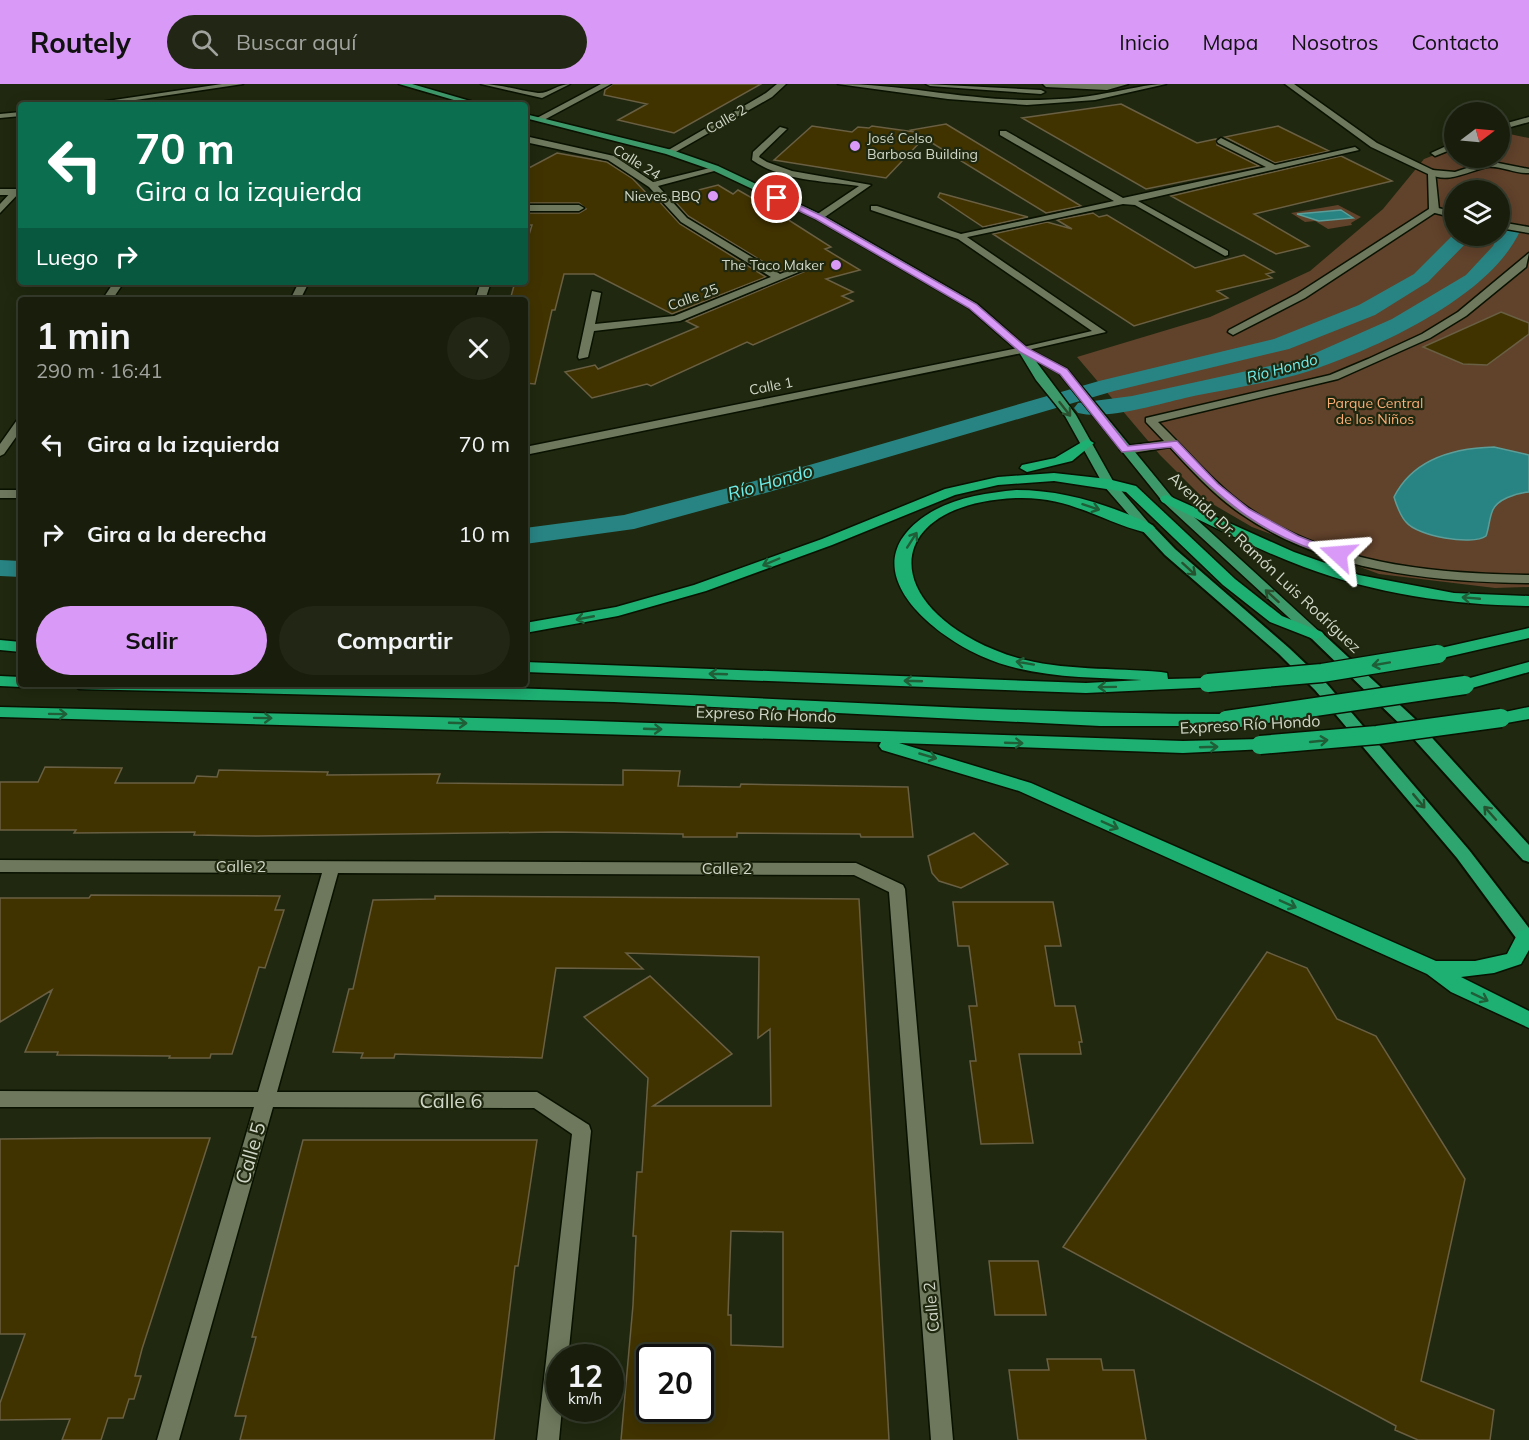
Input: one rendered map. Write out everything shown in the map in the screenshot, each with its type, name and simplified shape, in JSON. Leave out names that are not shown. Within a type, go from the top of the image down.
[{"type":"highway","points":[[802,549],[818,538],[954,482],[1061,462],[1075,454],[1087,443]]},
{"type":"highway","points":[[528,627],[660,601],[762,567],[914,505],[972,486],[1027,477],[1054,477],[1124,486],[1137,494],[1207,563],[1276,618],[1316,635]]},
{"type":"highway","points":[[1147,528],[1114,514],[1060,497],[1034,494],[985,496],[942,512],[916,533],[906,549],[902,570],[906,587],[920,605],[944,628],[1002,659],[1045,667],[1208,683]]},
{"type":"highway","points":[[1167,499],[1285,554],[1359,580],[1441,595],[1529,601]]},
{"type":"highway","name":"Avenida Dr. Ramón Luis Rodríguez","points":[[1147,528],[1170,552],[1314,680],[1463,854],[1528,937]]},
{"type":"highway","points":[[528,667],[1086,688],[1208,683],[1323,673],[1438,654],[1529,633]]},
{"type":"highway","name":"Avenida Dr. Ramón Luis Rodríguez","points":[[1316,635],[1371,685],[1434,750],[1529,856]]},
{"type":"highway","points":[[0,645],[18,646]]},
{"type":"highway","points":[[200,687],[603,697],[1100,720],[1226,720],[1465,685],[1529,668]]},
{"type":"highway","points":[[0,681],[18,682]]},
{"type":"highway","name":"Expreso Río Hondo","points":[[0,712],[562,726],[1183,747],[1260,745],[1367,736],[1529,713]]},
{"type":"highway","points":[[851,737],[961,766],[1025,788],[1434,969],[1458,986],[1529,1020]]},
{"type":"highway","points":[[1434,969],[1479,969],[1497,966],[1514,959],[1528,937]]},
{"type":"main road","points":[[403,84],[469,102]]},
{"type":"main road","name":"Avenida Dr. Ramón Luis Rodríguez","points":[[528,117],[669,152],[715,168],[819,217],[973,306],[1023,350],[1063,372],[1167,499],[1316,635]]},
{"type":"main road","name":"Avenida Dr. Ramón Luis Rodríguez","points":[[1023,350],[1040,378],[1070,415],[1108,483],[1147,528]]},
{"type":"street","points":[[106,102],[239,84]]},
{"type":"street","points":[[485,84],[542,96],[566,84]]},
{"type":"street","points":[[539,119],[607,84]]},
{"type":"street","name":"Calle 2","points":[[669,152],[769,95],[782,84]]},
{"type":"street","points":[[842,84],[994,100],[1045,91],[1107,88],[1124,84]]},
{"type":"street","points":[[930,84],[1110,96],[1162,84]]},
{"type":"street","points":[[1289,84],[1374,145],[1432,173],[1456,175],[1488,164],[1527,171]]},
{"type":"street","points":[[0,116],[18,114]]},
{"type":"street","points":[[1510,125],[1529,118]]},
{"type":"street","points":[[783,129],[756,153],[755,158],[760,163],[776,169],[867,185],[819,217]]},
{"type":"street","points":[[1003,133],[1121,201],[1137,203],[1225,253]]},
{"type":"street","name":"Calle 24","points":[[528,140],[611,158],[652,184],[684,220],[779,278]]},
{"type":"street","points":[[1221,141],[1274,168]]},
{"type":"street","points":[[1435,153],[1444,149]]},
{"type":"street","points":[[874,208],[961,237],[1355,150]]},
{"type":"street","points":[[652,184],[715,168]]},
{"type":"street","points":[[1432,173],[1434,210]]},
{"type":"street","points":[[0,192],[18,192]]},
{"type":"street","points":[[0,210],[18,192]]},
{"type":"street","points":[[528,207],[579,208]]},
{"type":"street","points":[[1233,332],[1301,296],[1434,210],[1444,212]]},
{"type":"street","points":[[1510,227],[1529,230]]},
{"type":"street","name":"Calle 1","points":[[528,450],[1023,350],[1101,332],[961,237]]},
{"type":"street","points":[[1529,256],[1523,265],[1462,314],[1426,336],[1372,361],[1334,377],[1150,420],[1215,487],[1245,511],[1294,538],[1360,561],[1440,575],[1491,580],[1529,579]]},
{"type":"street","name":"Calle 25","points":[[589,328],[676,319],[801,269]]},
{"type":"street","points":[[583,357],[596,293]]},
{"type":"street","points":[[0,452],[18,426]]},
{"type":"street","points":[[1123,446],[1173,443]]},
{"type":"street","points":[[0,494],[18,494]]},
{"type":"street","name":"Calle 2","points":[[0,866],[856,869],[897,889],[942,1440]]},
{"type":"street","name":"Calle 5","points":[[168,1440],[332,867]]},
{"type":"street","name":"Calle 6","points":[[0,1099],[537,1100],[582,1131],[548,1440]]},
{"type":"green space","name":"Parque Central de los Niños","points":[[1510,134],[1529,138],[1529,587],[1495,588],[1379,574],[1252,527],[1204,499],[1160,455],[1077,357],[1210,317],[1310,271],[1383,209],[1424,159],[1444,151],[1444,168],[1510,168]]},
{"type":"green space","points":[[1338,205],[1361,217],[1351,223],[1352,225],[1328,229],[1315,221],[1305,222],[1291,213]]},
{"type":"water","points":[[1341,210],[1353,218],[1319,221],[1297,214]]},
{"type":"water","points":[[1494,447],[1529,455],[1529,492],[1513,495],[1494,507],[1486,536],[1469,540],[1445,538],[1421,532],[1404,520],[1394,497],[1412,473],[1423,465],[1449,453]]},
{"type":"building","points":[[613,84],[761,84],[674,133],[618,120],[647,104],[604,95],[605,90]]},
{"type":"building","points":[[1121,104],[1197,143],[1216,139],[1217,145],[1259,166],[1146,189],[1022,118]]},
{"type":"building","points":[[946,124],[1081,206],[1046,213],[924,138],[886,178],[774,160],[812,126],[852,132],[858,127],[872,126],[915,132],[911,130]]},
{"type":"building","points":[[1278,126],[1329,151],[1275,163],[1225,137]]},
{"type":"building","points":[[557,153],[607,162],[632,178],[654,201],[658,200],[680,224],[766,277],[672,314],[594,274],[564,274],[555,310],[552,310],[535,384],[528,383],[528,297],[511,297],[514,285],[528,285],[528,238],[532,225],[528,225],[528,213],[579,213],[586,209],[579,203],[528,203],[528,168]]},
{"type":"building","points":[[1341,156],[1392,181],[1254,214],[1309,246],[1276,254],[1171,196]]},
{"type":"building","points":[[718,185],[733,194],[738,190],[773,210],[831,247],[825,249],[860,270],[826,279],[853,292],[842,296],[853,301],[753,345],[747,342],[651,386],[647,384],[592,398],[565,372],[595,365],[598,369],[698,327],[686,321],[808,270],[800,264],[780,272],[688,216],[671,197]]},
{"type":"building","points":[[940,193],[1028,217],[983,227],[938,197]]},
{"type":"building","points":[[1093,213],[1099,217],[1107,215],[1195,268],[1244,255],[1274,272],[1266,274],[1272,278],[1217,291],[1228,298],[1134,326],[993,234],[1047,222],[1072,229],[1057,220]]},
{"type":"building","points":[[1501,312],[1529,323],[1529,334],[1487,365],[1463,364],[1423,347]]},
{"type":"building","points":[[45,767],[122,768],[115,783],[194,783],[197,776],[217,777],[219,770],[328,772],[327,775],[440,774],[437,783],[623,785],[623,770],[680,771],[678,786],[740,787],[741,784],[908,787],[913,837],[737,833],[737,837],[683,837],[683,834],[556,832],[256,836],[194,835],[195,832],[74,833],[76,830],[0,830],[0,782],[38,782]]},
{"type":"building","points":[[974,833],[1008,864],[961,888],[939,881],[932,873],[928,856]]},
{"type":"building","points":[[91,895],[280,896],[275,910],[284,910],[265,968],[259,967],[232,1054],[211,1054],[210,1058],[169,1058],[170,1056],[57,1055],[58,1052],[25,1052],[52,990],[0,1022],[0,898],[89,898]]},
{"type":"building","points":[[435,896],[859,899],[889,1440],[621,1440],[633,1305],[636,1236],[633,1236],[637,1172],[642,1172],[648,1078],[584,1017],[650,976],[732,1054],[653,1106],[771,1106],[770,1029],[758,1038],[759,957],[626,953],[643,969],[556,968],[542,1058],[395,1054],[394,1058],[361,1058],[363,1053],[333,1052],[349,989],[353,989],[373,900],[435,899]],"holes":[[[731,1231],[783,1232],[783,1347],[731,1345],[731,1315],[728,1315]]]},
{"type":"building","points":[[953,902],[1053,902],[1061,946],[1045,946],[1055,1006],[1075,1006],[1082,1042],[1079,1042],[1081,1054],[1019,1054],[1033,1143],[981,1144],[970,1061],[976,1061],[969,1006],[977,1006],[969,946],[958,946]]},
{"type":"building","points":[[1267,952],[1307,968],[1337,1019],[1376,1036],[1465,1179],[1421,1381],[1494,1410],[1490,1440],[1418,1440],[1395,1430],[1396,1426],[1063,1247]]},
{"type":"building","points":[[210,1138],[142,1349],[135,1376],[141,1376],[134,1399],[129,1399],[123,1418],[108,1418],[101,1440],[62,1440],[70,1419],[0,1420],[0,1403],[25,1334],[0,1334],[0,1139]]},
{"type":"building","points":[[303,1140],[537,1140],[518,1266],[515,1266],[494,1440],[240,1440],[246,1416],[235,1416],[256,1337],[252,1337]]},
{"type":"building","points":[[989,1261],[1038,1261],[1046,1315],[995,1315]]},
{"type":"building","points":[[1047,1359],[1101,1359],[1103,1370],[1134,1370],[1146,1440],[1018,1440],[1009,1370],[1049,1370]]},
{"type":"waterway","name":"Río Hondo","points":[[528,536],[625,523],[760,487],[1107,386],[1281,344],[1367,310],[1421,278],[1453,246]]},
{"type":"waterway","name":"Río Hondo","points":[[1086,408],[1132,403],[1309,364],[1400,324],[1473,279],[1503,246]]},
{"type":"waterway","name":"Río Hondo","points":[[0,568],[18,569]]},
{"type":"place","name":"José Celso Barbosa Building","points":[[855,146]]},
{"type":"place","name":"Nieves BBQ","points":[[713,196]]},
{"type":"place","name":"The Taco Maker","points":[[836,265]]},
{"type":"route","points":[[777,198],[819,217],[973,306],[1023,350],[1063,372],[1102,416],[1126,450],[1173,443],[1215,487],[1245,511],[1294,538],[1338,554]]}]
